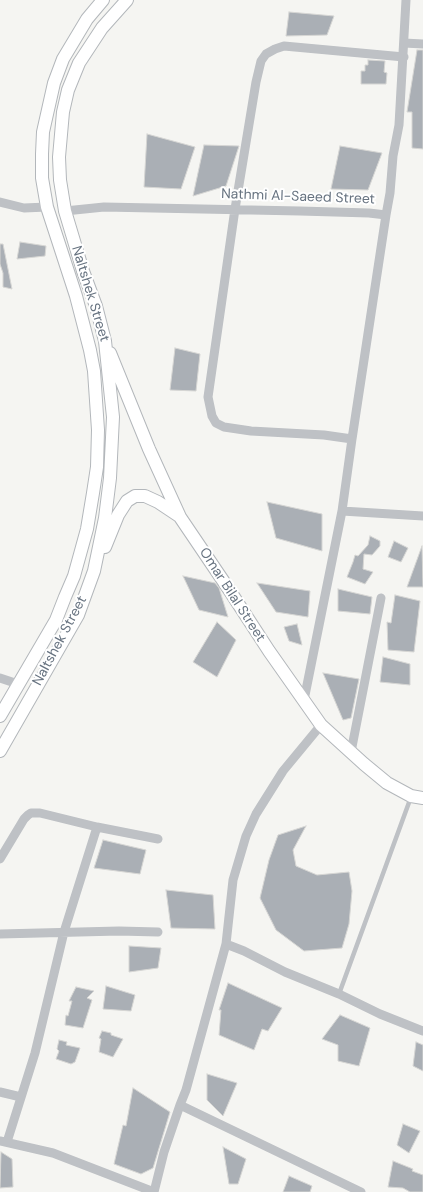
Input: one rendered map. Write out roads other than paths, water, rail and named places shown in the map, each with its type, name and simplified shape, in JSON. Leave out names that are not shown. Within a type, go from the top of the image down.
[{"type":"main road","name":"Naltshek Street","points":[[0,716],[56,620],[74,576],[87,529],[97,467],[97,415],[94,371],[76,296],[47,207],[42,178],[42,154],[43,132],[54,83],[63,59],[87,19],[102,0]]},
{"type":"main road","name":"Naltshek Street","points":[[0,751],[78,615],[94,571],[105,518],[112,446],[113,417],[105,341],[96,306],[83,271],[65,211],[60,180],[59,157],[63,112],[68,90],[79,63],[102,28],[127,0]]},
{"type":"main road","name":"Omar Bilal Street","points":[[105,341],[149,449],[180,517],[269,651],[321,725],[387,783],[417,797]]},
{"type":"main road","points":[[94,571],[118,515],[127,501],[135,496],[145,496],[158,502],[180,517]]},
{"type":"street","name":"Nathmi Al-Saeed Street","points":[[65,211],[104,207],[235,209],[369,213],[386,215],[390,193],[393,156],[399,125],[406,0]]},
{"type":"street","points":[[404,43],[423,44]]},
{"type":"street","points":[[352,439],[324,435],[233,429],[224,427],[216,422],[212,416],[208,397],[235,209],[256,82],[261,61],[266,54],[274,48],[284,46],[404,56]]},
{"type":"street","points":[[0,202],[24,208],[47,207]]},
{"type":"street","points":[[304,700],[342,511],[386,215]]},
{"type":"street","points":[[342,511],[423,516]]},
{"type":"street","points":[[351,752],[381,598]]},
{"type":"street","points":[[0,678],[18,684]]},
{"type":"street","points":[[97,827],[64,932],[35,1053],[21,1097],[3,1142],[53,1153],[154,1192],[164,1152],[186,1090],[226,944],[232,880],[246,836],[256,814],[279,777],[321,725]]},
{"type":"street","points":[[0,859],[24,819],[31,813],[40,813],[97,827],[158,839]]},
{"type":"street","points":[[0,934],[158,932]]},
{"type":"street","points":[[226,944],[380,1014],[423,1031]]},
{"type":"street","points":[[0,1092],[21,1097]]},
{"type":"street","points":[[180,1105],[361,1192]]},
{"type":"lane","points":[[338,994],[417,797]]}]
